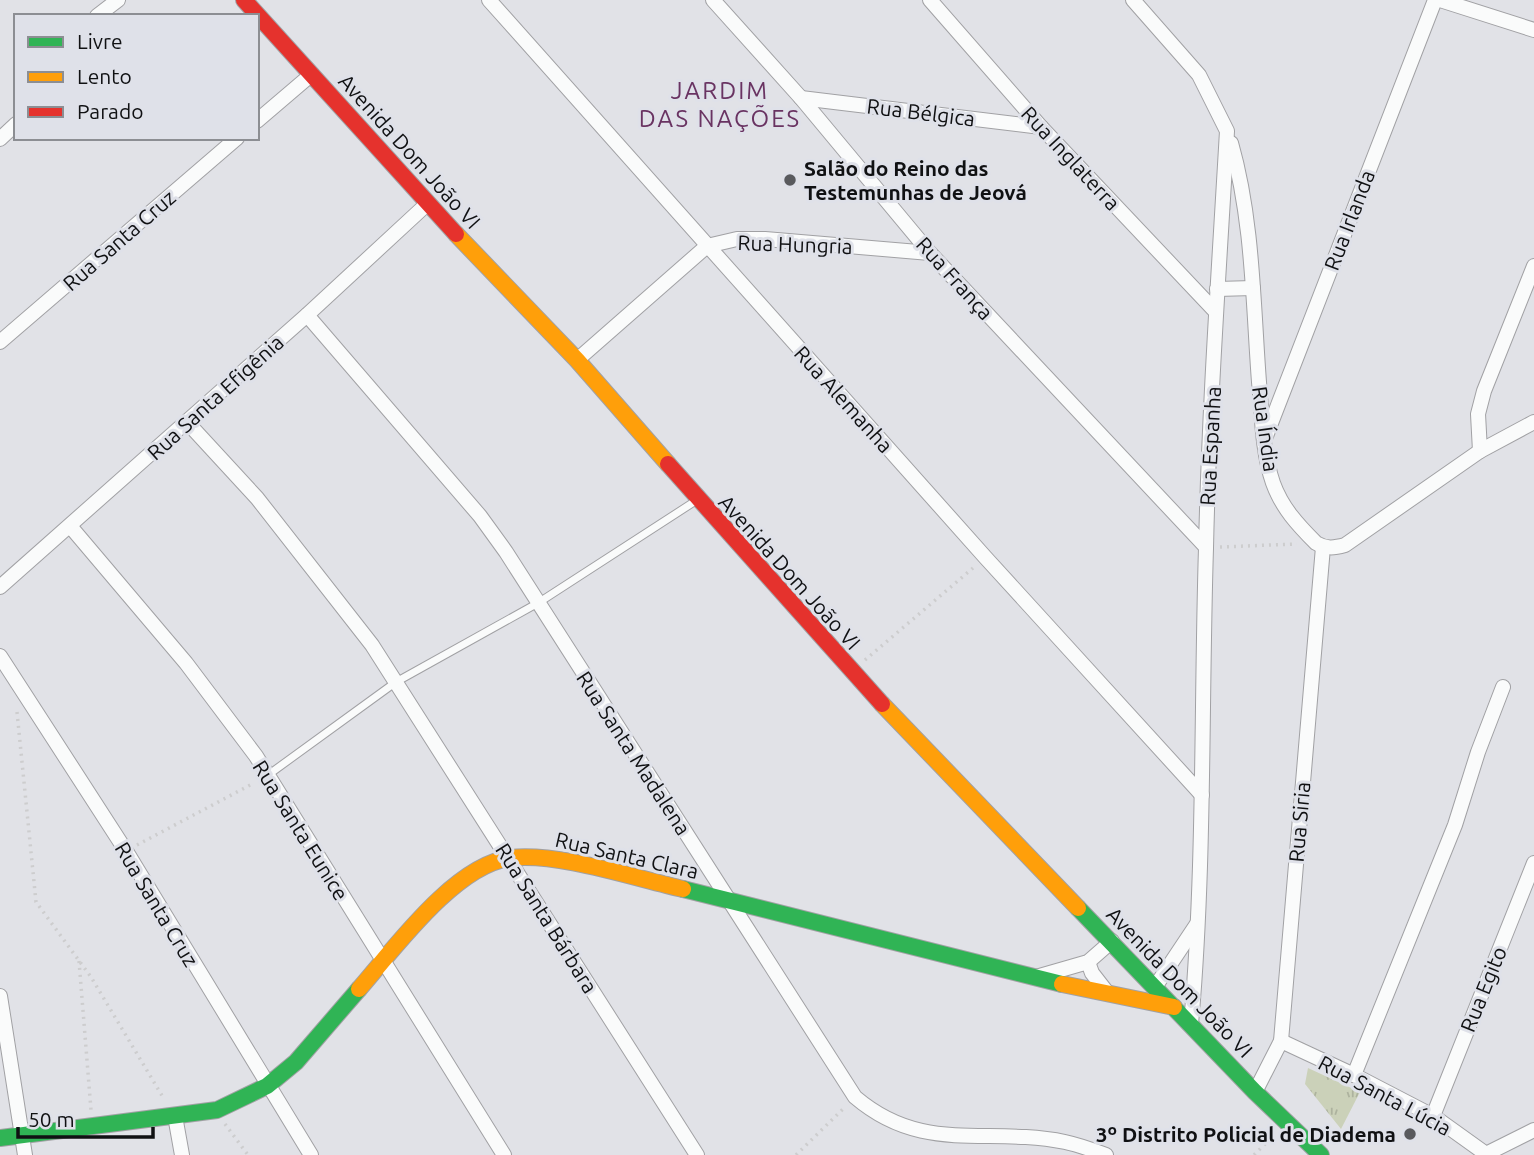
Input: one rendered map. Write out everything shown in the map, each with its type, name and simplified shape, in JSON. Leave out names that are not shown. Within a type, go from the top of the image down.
[{"type":"street","points":[[100,14],[118,0]]},
{"type":"street","name":"Avenida Dom João VI","points":[[244,0],[257,14]]},
{"type":"street","name":"Rua Alemanha","points":[[489,0],[985,557],[1202,795]]},
{"type":"street","name":"Rua França","points":[[713,0],[801,98],[930,253],[1206,548]]},
{"type":"street","name":"Rua Inglaterra","points":[[930,0],[1041,127],[1216,312]]},
{"type":"street","points":[[1133,0],[1199,75],[1227,131]]},
{"type":"street","points":[[1437,0],[1534,30]]},
{"type":"street","name":"Rua Irlanda","points":[[1264,441],[1437,0]]},
{"type":"street","name":"Avenida Dom João VI","points":[[259,16],[427,204],[577,360],[851,672],[1255,1092],[1321,1155]]},
{"type":"street","points":[[259,119],[312,74]]},
{"type":"street","name":"Rua Bélgica","points":[[801,98],[1041,127]]},
{"type":"street","points":[[0,139],[14,126]]},
{"type":"street","name":"Rua Índia","points":[[1227,131],[1243,197],[1253,288],[1264,441],[1273,482],[1284,507],[1320,545]]},
{"type":"street","name":"Rua Espanha","points":[[1191,1024],[1198,923],[1206,548],[1227,131]]},
{"type":"street","name":"Rua Santa Cruz","points":[[0,342],[235,140]]},
{"type":"street","name":"Rua Santa Efigênia","points":[[0,587],[307,315],[427,204]]},
{"type":"street","name":"Rua Hungria","points":[[577,360],[707,246],[737,239],[765,239],[930,253]]},
{"type":"street","points":[[1480,451],[1478,414],[1484,391],[1534,266]]},
{"type":"street","points":[[1217,289],[1253,288]]},
{"type":"street","name":"Rua Santa Madalena","points":[[307,315],[480,516],[512,561],[855,1097],[873,1114],[922,1135],[1064,1142],[1106,1155]]},
{"type":"street","name":"Rua Santa Bárbara","points":[[187,422],[257,498],[350,615],[396,681],[697,1155]]},
{"type":"street","points":[[1320,545],[1335,548],[1354,540],[1480,451],[1534,422]]},
{"type":"street","name":"Rua Santa Eunice","points":[[70,526],[187,663],[268,775],[505,1155]]},
{"type":"street","name":"Rua Siria","points":[[1255,1092],[1280,1041],[1320,545]]},
{"type":"street","name":"Rua Santa Cruz","points":[[0,656],[126,851],[311,1155]]},
{"type":"street","points":[[1354,1075],[1455,825],[1478,752],[1503,687]]},
{"type":"street","name":"Rua Santa Clara","points":[[0,1138],[217,1110],[267,1086],[296,1062],[382,961],[456,884],[487,865],[509,858],[554,859],[1034,978],[1174,1007]]},
{"type":"street","name":"Rua Egito","points":[[1433,1116],[1534,863]]},
{"type":"street","points":[[1155,987],[1198,923]]},
{"type":"street","points":[[1034,978],[1088,962],[1112,941]]},
{"type":"street","points":[[1088,962],[1092,973],[1106,991]]},
{"type":"street","points":[[0,996],[25,1155]]},
{"type":"street","name":"Rua Santa Lúcia","points":[[1280,1041],[1433,1116],[1485,1154]]},
{"type":"street","points":[[175,1116],[182,1155]]},
{"type":"street","points":[[1485,1154],[1534,1130]]},
{"type":"lane","points":[[268,775],[396,681],[538,603],[698,500]]},
{"type":"path","points":[[1206,548],[1320,545]]},
{"type":"path","points":[[851,672],[985,557]]},
{"type":"path","points":[[13,675],[36,902],[79,961],[175,1116]]},
{"type":"path","points":[[126,851],[268,775]]},
{"type":"path","points":[[79,961],[93,1126]]},
{"type":"path","points":[[796,1155],[855,1097]]},
{"type":"path","points":[[217,1110],[248,1155]]},
{"type":"path","points":[[1254,1155],[1287,1121]]},
{"type":"green space","points":[[1308,1068],[1360,1092],[1341,1129],[1305,1084]]},
{"type":"traffic: fast","points":[[683,889],[1062,984]]},
{"type":"traffic: fast","points":[[1078,908],[1255,1092],[1321,1155]]},
{"type":"traffic: fast","points":[[0,1138],[217,1110],[267,1086],[296,1062],[359,989]]},
{"type":"traffic: slow","points":[[456,234],[577,360],[668,464]]},
{"type":"traffic: slow","points":[[882,704],[1078,908]]},
{"type":"traffic: slow","points":[[359,989],[427,911],[468,876],[489,864],[510,858],[550,859],[596,867],[683,889]]},
{"type":"traffic: slow","points":[[1062,984],[1174,1007]]},
{"type":"traffic: jam","points":[[244,0],[257,14]]},
{"type":"traffic: jam","points":[[259,17],[456,234]]},
{"type":"traffic: jam","points":[[668,464],[882,704]]},
{"type":"place","name":"Salão do Reino das Testemunhas de Jeová","points":[[790,180]]},
{"type":"place","name":"3º Distrito Policial de Diadema","points":[[1410,1134]]},
{"type":"district","name":"JARDIM DAS NAÇÕES","points":[[720,104]]}]
